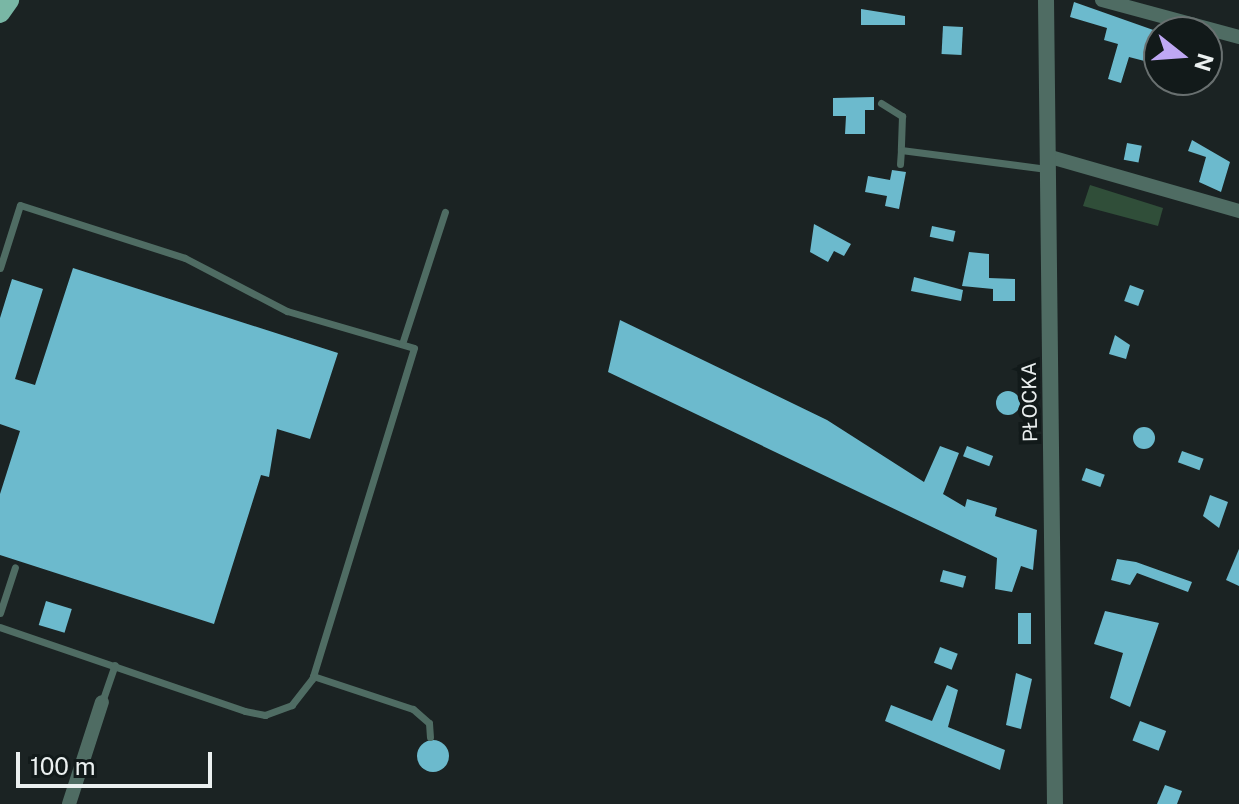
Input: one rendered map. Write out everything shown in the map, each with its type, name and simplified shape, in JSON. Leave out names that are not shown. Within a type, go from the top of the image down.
[{"type":"main road","points":[[0,13],[9,0]]},
{"type":"street","name":"PŁOCKA","points":[[1046,0],[1055,804]]},
{"type":"street","points":[[1102,0],[1239,37]]},
{"type":"street","points":[[1047,162],[1239,211]]},
{"type":"street","points":[[69,804],[102,702]]},
{"type":"lane","points":[[881,103],[902,116],[900,164]]},
{"type":"lane","points":[[901,150],[1047,162]]},
{"type":"lane","points":[[0,268],[20,205],[185,258],[287,311],[414,348],[313,676],[304,696],[265,715],[0,627]]},
{"type":"lane","points":[[402,344],[445,212]]},
{"type":"lane","points":[[0,613],[15,567]]},
{"type":"lane","points":[[102,702],[115,665]]},
{"type":"lane","points":[[313,676],[413,709],[429,723],[430,737]]},
{"type":"green space","points":[[1090,185],[1163,208],[1158,226],[1083,206]]},
{"type":"building","points":[[1074,2],[1143,26],[1143,61],[1129,57],[1121,83],[1108,79],[1118,44],[1104,40],[1107,28],[1070,17]]},
{"type":"building","points":[[861,9],[905,16],[905,25],[861,25]]},
{"type":"building","points":[[943,26],[963,27],[962,55],[942,54]]},
{"type":"building","points":[[874,97],[874,110],[865,110],[865,134],[845,134],[846,116],[833,116],[833,98]]},
{"type":"building","points":[[1192,140],[1230,162],[1221,192],[1199,182],[1206,157],[1188,151]]},
{"type":"building","points":[[1127,143],[1142,146],[1138,163],[1124,160]]},
{"type":"building","points":[[892,170],[906,172],[899,209],[885,206],[887,196],[865,192],[868,176],[890,180]]},
{"type":"building","points":[[814,224],[851,244],[844,256],[834,251],[828,262],[810,252]]},
{"type":"building","points":[[932,226],[955,231],[953,242],[930,237]]},
{"type":"building","points":[[969,252],[989,254],[989,278],[1015,279],[1015,301],[993,301],[993,289],[962,286]]},
{"type":"building","points":[[73,268],[338,353],[310,439],[277,429],[269,477],[261,475],[214,624],[0,555],[0,494],[20,431],[0,424],[0,318],[12,279],[43,289],[15,379],[35,385]]},
{"type":"building","points":[[914,277],[963,290],[961,301],[911,291]]},
{"type":"building","points":[[1130,285],[1144,290],[1138,306],[1124,301]]},
{"type":"building","points":[[620,320],[827,420],[924,482],[940,446],[959,453],[943,494],[965,507],[967,499],[997,508],[995,516],[1037,530],[1033,570],[1021,566],[1012,592],[995,589],[997,558],[608,372]]},
{"type":"building","points":[[1115,335],[1130,345],[1126,359],[1109,354]]},
{"type":"building","points":[[1008,391],[1016,395],[1020,403],[1016,411],[1008,415],[1000,411],[996,403],[1000,395]]},
{"type":"building","points":[[1144,427],[1152,430],[1155,438],[1152,446],[1144,449],[1136,446],[1133,438],[1136,430]]},
{"type":"building","points":[[967,446],[993,456],[989,466],[963,456]]},
{"type":"building","points":[[1182,451],[1204,459],[1200,470],[1178,462]]},
{"type":"building","points":[[1086,468],[1105,475],[1100,487],[1082,480]]},
{"type":"building","points":[[1210,495],[1228,502],[1219,528],[1203,516]]},
{"type":"building","points":[[1239,549],[1239,586],[1226,580]]},
{"type":"building","points":[[1117,559],[1136,562],[1192,582],[1188,592],[1137,573],[1130,585],[1111,580]]},
{"type":"building","points":[[943,570],[966,576],[963,588],[940,582]]},
{"type":"building","points":[[46,601],[72,609],[65,633],[39,625]]},
{"type":"building","points":[[1105,611],[1159,623],[1130,707],[1110,698],[1123,653],[1094,644]]},
{"type":"building","points":[[1018,613],[1031,613],[1031,644],[1018,644]]},
{"type":"building","points":[[940,647],[958,654],[952,670],[934,663]]},
{"type":"building","points":[[1016,673],[1032,679],[1021,729],[1006,725]]},
{"type":"building","points":[[947,685],[958,690],[948,727],[1005,750],[1000,770],[885,721],[891,705],[932,721]]},
{"type":"building","points":[[1140,721],[1166,731],[1159,751],[1132,741]]},
{"type":"building","points":[[433,740],[444,745],[449,756],[444,767],[433,772],[422,767],[417,756],[422,745]]},
{"type":"building","points":[[1165,785],[1182,791],[1177,804],[1157,804]]}]
